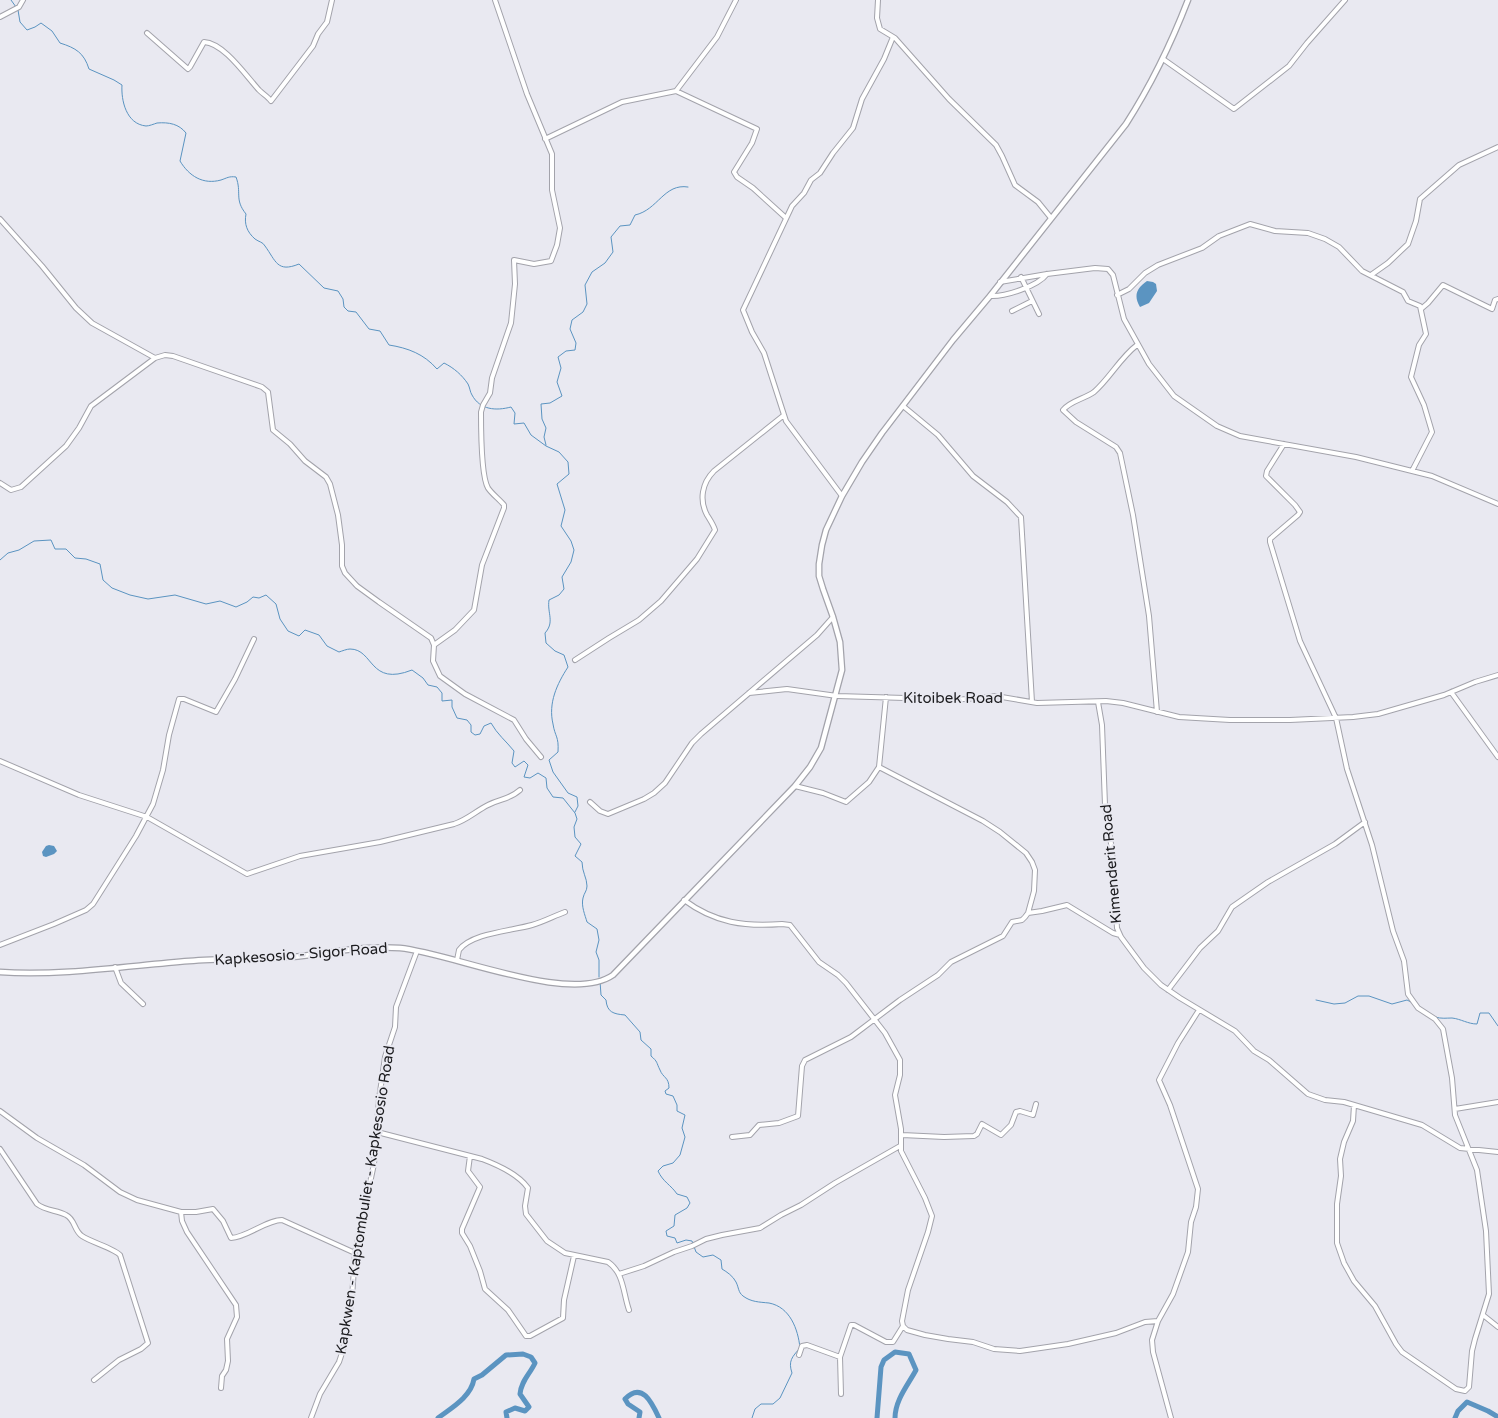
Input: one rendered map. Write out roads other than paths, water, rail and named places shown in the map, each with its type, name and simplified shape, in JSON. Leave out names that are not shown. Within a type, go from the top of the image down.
[{"type":"main road","points":[[684,900],[795,786],[810,767],[821,748],[837,696],[843,661],[833,617],[819,576],[819,564],[826,530],[842,496],[862,462],[952,340],[990,296],[1126,124],[1138,106],[1163,59],[1188,0]]},
{"type":"main road","name":"Kapkesosio - Sigor Road","points":[[0,972],[38,972],[206,960],[288,957],[390,948],[416,951],[552,983],[572,985],[601,982],[613,976],[684,900]]},
{"type":"street","points":[[0,17],[19,8],[23,0]]},
{"type":"street","points":[[147,33],[188,69],[204,42],[214,45],[233,61],[271,101],[317,41],[318,34],[327,22],[332,0]]},
{"type":"street","points":[[434,645],[455,630],[474,610],[482,565],[505,507],[490,491],[486,482],[482,461],[481,412],[490,393],[492,378],[511,323],[515,277],[514,260],[530,264],[548,263],[553,260],[560,228],[552,190],[553,158],[520,76],[495,0]]},
{"type":"street","points":[[676,91],[717,37],[736,0]]},
{"type":"street","points":[[878,0],[879,28],[893,37],[936,86],[996,145],[1015,185],[1038,202],[1051,218]]},
{"type":"street","points":[[1163,59],[1234,109],[1289,66],[1345,0]]},
{"type":"street","points":[[842,496],[790,426],[784,415],[764,353],[752,332],[743,310],[794,202],[805,192],[810,181],[820,173],[853,128],[862,99],[884,59],[893,37]]},
{"type":"street","points":[[545,139],[622,102],[676,91],[757,129],[752,143],[734,172],[737,178],[753,188],[786,218]]},
{"type":"street","points":[[1371,275],[1388,264],[1408,244],[1416,221],[1420,199],[1459,164],[1498,147]]},
{"type":"street","points":[[0,219],[76,308],[92,323],[155,358]]},
{"type":"street","points":[[1117,296],[1129,289],[1145,273],[1158,265],[1202,248],[1219,236],[1250,224],[1275,231],[1308,233],[1339,247],[1362,271],[1403,292],[1408,301],[1419,304],[1421,309],[1426,334],[1419,345],[1411,377],[1424,406],[1432,432],[1412,471]]},
{"type":"street","points":[[1000,282],[1021,277],[1105,268],[1111,272],[1124,319],[1137,345],[1168,389],[1194,411],[1232,434],[1356,457],[1412,471],[1452,483],[1498,504]]},
{"type":"street","points":[[990,296],[1002,296],[1026,287],[1047,274]]},
{"type":"street","points":[[1021,277],[1039,314]]},
{"type":"street","points":[[1421,309],[1442,285],[1492,309],[1495,300],[1498,299]]},
{"type":"street","points":[[1012,311],[1032,301]]},
{"type":"street","points":[[1137,345],[1126,354],[1094,392],[1063,410],[1076,422],[1116,447],[1120,453],[1133,515],[1150,616],[1157,712]]},
{"type":"street","points":[[0,483],[12,490],[20,487],[66,446],[91,406],[155,358],[167,355],[173,356],[262,387],[267,390],[273,430],[290,444],[305,461],[326,477],[330,484],[338,515],[342,545],[342,566],[345,573],[357,586],[428,635],[433,640],[433,661],[440,676],[465,694],[514,720],[526,739],[541,757]]},
{"type":"street","points":[[904,406],[938,435],[973,476],[1007,502],[1021,517],[1032,702]]},
{"type":"street","points":[[575,660],[604,640],[639,620],[679,582],[697,559],[714,530],[703,502],[704,487],[707,479],[714,471],[784,415]]},
{"type":"street","points":[[1284,444],[1267,471],[1266,476],[1300,512],[1270,541],[1300,641],[1336,718],[1347,768],[1365,822],[1393,930],[1404,961],[1408,994],[1418,1008],[1435,1019],[1443,1029],[1452,1078],[1455,1115],[1477,1170],[1488,1245],[1489,1294],[1472,1351],[1469,1387],[1465,1391],[1458,1391],[1402,1352],[1375,1306],[1349,1275],[1338,1243],[1337,1218],[1341,1153],[1353,1121],[1354,1105]]},
{"type":"street","points":[[590,802],[600,811],[608,814],[654,794],[665,783],[696,738],[817,636],[833,617]]},
{"type":"street","points":[[0,945],[54,924],[90,907],[99,897],[147,817],[158,790],[169,735],[179,699],[184,699],[216,712],[235,679],[254,639]]},
{"type":"street","name":"Kitoibek Road","points":[[749,693],[793,689],[837,696],[941,700],[996,696],[1032,702],[1123,703],[1179,717],[1230,720],[1336,718],[1378,714],[1451,692],[1498,675]]},
{"type":"street","points":[[1451,692],[1498,756]]},
{"type":"street","points":[[795,786],[848,802],[880,768],[886,697]]},
{"type":"street","name":"Kimenderit Road","points":[[1098,702],[1102,725],[1105,805],[1112,850],[1116,921],[1120,935],[1144,968],[1168,990],[1235,1031],[1254,1051],[1274,1064],[1303,1091],[1318,1098],[1344,1102],[1422,1125],[1451,1144],[1468,1150],[1498,1152]]},
{"type":"street","points":[[0,761],[79,795],[147,817],[247,874],[300,856],[380,842],[454,824],[468,818],[492,803],[513,796],[520,790]]},
{"type":"street","points":[[732,1137],[752,1134],[755,1128],[762,1124],[779,1123],[798,1116],[803,1061],[846,1040],[938,975],[954,960],[1003,936],[1012,922],[1022,920],[1028,913],[1036,878],[1032,862],[1026,853],[983,821],[880,768]]},
{"type":"street","points":[[1168,990],[1200,948],[1220,928],[1232,907],[1268,882],[1335,844],[1365,822]]},
{"type":"street","points":[[684,900],[694,907],[735,924],[782,924],[790,926],[819,962],[841,977],[885,1033],[900,1060],[900,1070],[894,1095],[902,1135],[900,1146],[905,1161],[928,1202],[932,1216],[908,1290],[902,1320],[903,1326],[896,1340],[890,1342],[852,1324],[840,1357],[841,1394]]},
{"type":"street","points":[[1028,913],[1042,912],[1067,905],[1112,933],[1120,935]]},
{"type":"street","points":[[457,960],[459,950],[468,942],[485,936],[534,925],[564,912]]},
{"type":"street","name":"Kapkwen - Kaptombuliet - Kapkesosio Road","points":[[311,1418],[320,1394],[343,1350],[352,1298],[355,1252],[374,1164],[379,1099],[385,1057],[395,1027],[396,1006],[416,951]]},
{"type":"street","points":[[115,967],[121,983],[143,1004]]},
{"type":"street","points":[[1170,1418],[1152,1344],[1153,1335],[1158,1320],[1173,1294],[1188,1252],[1191,1222],[1196,1207],[1198,1189],[1170,1105],[1159,1080],[1198,1010]]},
{"type":"street","points":[[1455,1109],[1498,1102]]},
{"type":"street","points":[[902,1135],[974,1136],[982,1124],[1000,1136],[1007,1131],[1016,1111],[1034,1115],[1036,1104]]},
{"type":"street","points":[[0,1111],[37,1138],[84,1165],[110,1187],[137,1200],[181,1212],[213,1209],[223,1221],[228,1236],[232,1238],[282,1220],[355,1252]]},
{"type":"street","points":[[377,1132],[470,1156],[495,1164],[513,1175],[525,1184],[528,1190],[525,1209],[528,1218],[554,1247],[574,1256],[608,1262],[620,1274],[629,1310]]},
{"type":"street","points":[[620,1274],[644,1266],[706,1239],[760,1228],[900,1146]]},
{"type":"street","points":[[0,1148],[37,1204],[42,1208],[68,1216],[82,1236],[120,1255],[148,1343],[120,1360],[94,1380]]},
{"type":"street","points":[[470,1156],[468,1171],[480,1187],[462,1233],[470,1246],[485,1289],[508,1310],[526,1336],[530,1336],[563,1318],[564,1300],[574,1256]]},
{"type":"street","points":[[181,1212],[182,1221],[188,1232],[236,1305],[237,1317],[227,1338],[228,1362],[227,1369],[222,1376],[221,1388]]},
{"type":"street","points":[[1483,1315],[1498,1327]]},
{"type":"street","points":[[903,1326],[907,1330],[948,1340],[973,1342],[994,1349],[1020,1351],[1068,1344],[1158,1320]]},
{"type":"street","points":[[799,1355],[802,1346],[807,1344],[840,1357]]},
{"type":"water","points":[[1147,281],[1156,284],[1157,291],[1149,303],[1140,307],[1137,292]]},
{"type":"water","points":[[49,845],[54,846],[57,851],[46,857],[43,856],[42,852]]},
{"type":"waterway","points":[[11,0],[16,7]]},
{"type":"waterway","points":[[18,10],[20,22],[27,30],[41,23],[52,31],[60,43],[79,52],[85,59],[89,69],[122,85],[124,104],[129,116],[134,121],[146,126],[157,123],[170,123],[183,130],[186,133],[180,161],[192,175],[208,181],[236,177],[239,200],[246,214],[245,221],[248,231],[264,245],[278,264],[286,267],[299,264],[324,288],[338,291],[343,299],[344,307],[348,311],[356,312],[369,329],[380,331],[389,345],[415,352],[427,359],[437,369],[444,363],[451,367],[466,381],[472,395],[479,404],[494,409],[511,407],[515,413],[514,424],[524,423],[531,435],[546,446],[559,452],[568,462],[569,474],[557,484],[565,510],[561,526],[571,541],[574,550],[571,562],[562,577],[564,589],[559,595],[549,600],[550,625],[545,633],[546,643],[555,651],[564,655],[568,667],[554,694],[552,716],[558,752],[549,760],[553,772],[568,793],[577,797],[578,806],[575,812]]},
{"type":"waterway","points":[[546,445],[544,437],[546,428],[542,419],[541,404],[550,403],[562,396],[557,382],[561,368],[558,357],[566,351],[575,350],[576,343],[570,329],[572,320],[583,312],[587,304],[585,285],[592,272],[605,263],[613,252],[611,237],[620,226],[630,225],[635,215],[650,208],[673,189],[688,187]]},
{"type":"waterway","points":[[0,560],[8,553],[19,550],[34,541],[51,540],[55,549],[66,549],[75,558],[86,559],[100,564],[103,580],[112,588],[130,595],[148,599],[175,595],[206,604],[220,601],[236,607],[253,597],[259,598],[266,595],[276,604],[280,619],[288,631],[299,636],[305,630],[319,635],[327,646],[339,652],[349,649],[358,651],[380,671],[388,674],[398,674],[412,670],[423,678],[428,685],[437,687],[442,693],[442,701],[452,700],[452,707],[457,718],[467,720],[471,725],[471,732],[475,735],[480,734],[484,726],[491,723],[514,751],[512,763],[515,767],[524,761],[528,765],[524,777],[530,778],[538,773],[546,778],[547,788],[553,797],[563,798],[575,813],[577,819],[574,827],[575,837],[581,844],[575,856],[582,862],[587,883],[587,889],[583,896],[584,913],[587,922],[597,929],[599,940],[596,952],[599,960],[599,977]]},
{"type":"waterway","points":[[600,981],[601,995],[606,1000],[609,1010],[625,1015],[640,1032],[641,1040],[651,1049],[651,1056],[668,1082],[669,1088],[665,1091],[666,1094],[673,1096],[677,1105],[677,1111],[685,1115],[682,1128],[685,1137],[680,1155],[673,1163],[663,1166],[658,1171],[677,1194],[687,1197],[690,1203],[687,1208],[675,1215],[674,1226],[666,1231],[667,1236],[675,1238],[677,1243],[686,1240],[692,1241],[696,1252],[703,1257],[713,1255],[721,1260],[722,1269],[733,1278],[743,1296],[752,1301],[776,1305],[788,1314],[795,1326],[800,1348],[790,1365],[792,1373],[780,1398],[773,1404],[761,1404],[755,1409],[752,1418]]},
{"type":"waterway","points":[[1316,1000],[1334,1004],[1345,1003],[1358,996],[1369,996],[1392,1004],[1407,1000],[1411,1002]]},
{"type":"waterway","points":[[1435,1017],[1452,1018],[1477,1024],[1480,1013],[1489,1013],[1498,1026]]},
{"type":"waterway","points":[[877,1418],[881,1367],[884,1360],[895,1352],[909,1354],[916,1370],[902,1393],[897,1405],[895,1418]]},
{"type":"waterway","points":[[438,1418],[465,1397],[474,1379],[482,1375],[506,1355],[523,1354],[531,1357],[535,1363],[524,1381],[520,1394],[529,1407],[525,1411],[515,1408],[506,1412],[507,1418]]},
{"type":"waterway","points":[[639,1418],[640,1412],[628,1404],[625,1399],[636,1392],[646,1396],[659,1418]]},
{"type":"waterway","points":[[1455,1418],[1458,1411],[1467,1402],[1498,1417]]}]
